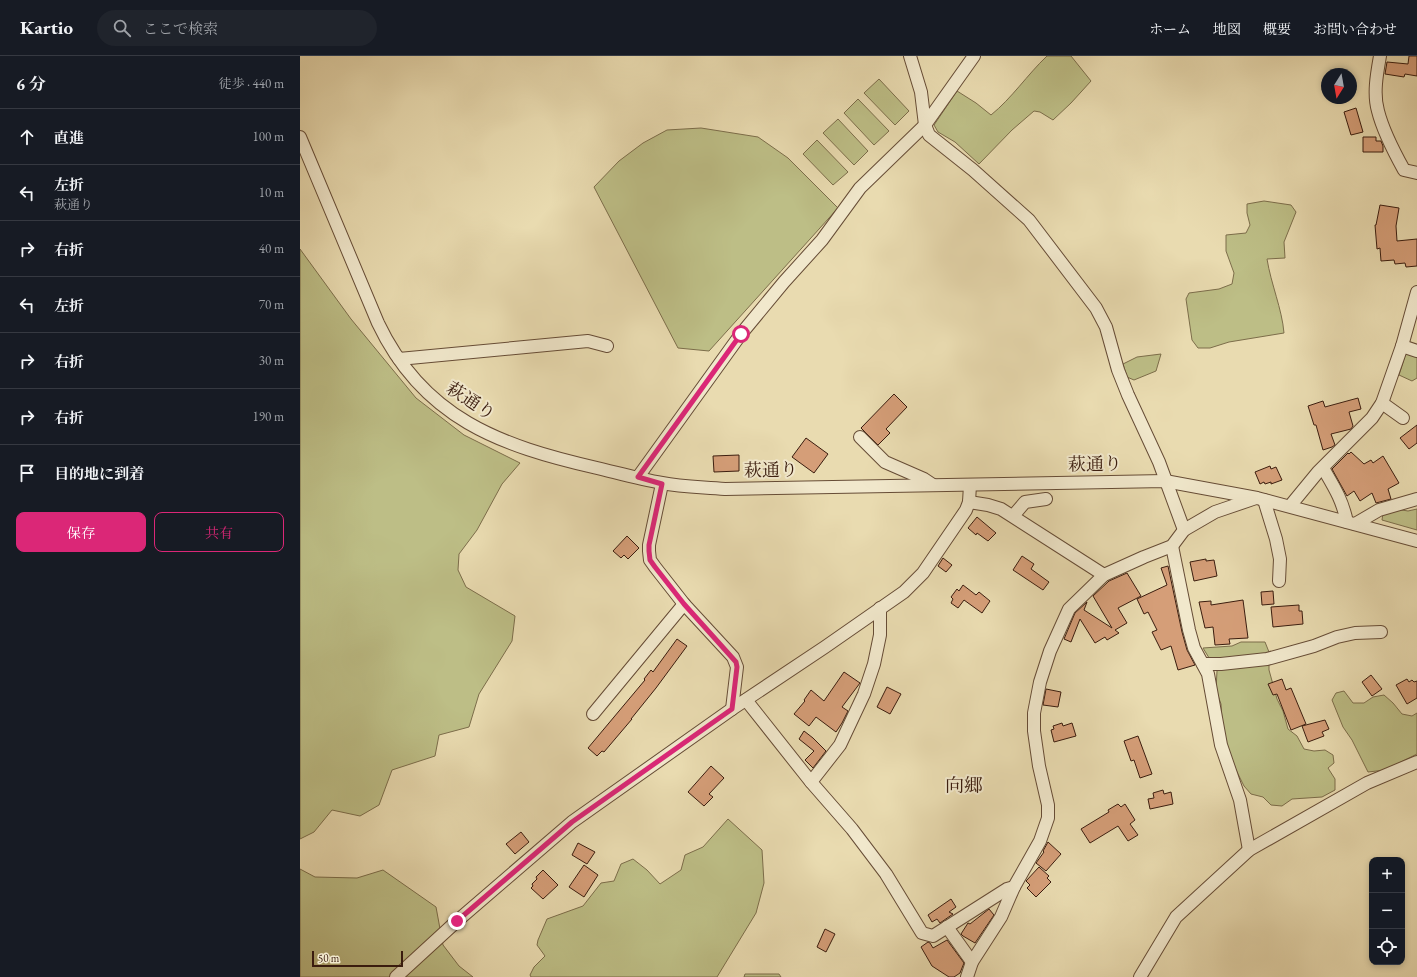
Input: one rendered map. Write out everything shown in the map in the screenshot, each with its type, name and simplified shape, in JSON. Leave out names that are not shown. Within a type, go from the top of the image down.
[{"type":"street","points":[[910,56],[921,92],[925,125],[929,135],[973,170],[1029,220],[1096,308],[1106,327],[1118,370],[1159,462],[1184,530]]},
{"type":"street","points":[[638,477],[741,334],[784,282],[822,240],[860,188],[925,125],[974,56]]},
{"type":"street","points":[[1380,56],[1376,91],[1378,111],[1404,170],[1417,173]]},
{"type":"street","name":"萩通り","points":[[300,137],[378,323],[387,342],[399,360],[416,382],[437,402],[461,420],[486,434],[519,447],[579,464],[662,484],[725,489],[1165,481],[1290,506],[1417,541]]},
{"type":"street","points":[[1290,506],[1323,468],[1372,418],[1382,403],[1402,346],[1417,292]]},
{"type":"street","points":[[399,360],[588,341],[607,346]]},
{"type":"street","points":[[1402,346],[1417,351]]},
{"type":"street","points":[[1382,403],[1403,418]]},
{"type":"street","points":[[860,437],[885,462],[924,478],[934,485]]},
{"type":"street","points":[[1323,468],[1336,490],[1351,523],[1379,510],[1417,499]]},
{"type":"street","points":[[662,484],[649,545],[650,560],[684,604],[736,662],[737,667],[732,709]]},
{"type":"street","points":[[396,977],[457,921],[572,822],[732,709],[904,592],[923,573],[966,510],[969,502],[970,485]]},
{"type":"street","points":[[1013,516],[1025,502],[1046,499]]},
{"type":"street","points":[[967,977],[972,962],[1002,917],[1014,887],[1040,841],[1048,818],[1048,805],[1039,766],[1034,731],[1034,713],[1040,682],[1050,651],[1069,609],[1104,575],[1172,546],[1184,530],[1215,512],[1260,499],[1276,539],[1280,559],[1279,581]]},
{"type":"street","points":[[969,502],[988,505],[1013,516],[1104,575]]},
{"type":"street","points":[[1172,546],[1189,630],[1194,648],[1208,674],[1221,745],[1240,800],[1249,850]]},
{"type":"street","points":[[593,714],[684,604]]},
{"type":"street","points":[[811,782],[840,745],[864,694],[874,664],[880,635],[880,608]]},
{"type":"street","points":[[1203,664],[1221,664],[1267,659],[1314,646],[1337,636],[1355,633],[1381,632]]},
{"type":"street","points":[[746,700],[811,782],[852,828],[886,874],[922,933],[933,936],[1007,889],[1014,887]]},
{"type":"street","points":[[1140,977],[1176,916],[1249,850],[1367,783],[1417,762]]},
{"type":"street","points":[[947,927],[972,962]]},
{"type":"green space","points":[[1047,56],[1071,56],[1091,81],[1053,120],[1040,112],[1034,111],[1012,130],[979,164],[955,142],[938,132],[934,125],[957,91],[991,115],[1006,101]]},
{"type":"green space","points":[[879,79],[909,111],[895,125],[864,93]]},
{"type":"green space","points":[[858,99],[889,131],[874,145],[844,113]]},
{"type":"green space","points":[[838,119],[868,151],[854,165],[823,133]]},
{"type":"green space","points":[[701,128],[758,137],[788,158],[838,208],[709,351],[678,348],[594,187],[619,161],[643,143],[667,130]]},
{"type":"green space","points":[[817,140],[848,172],[833,185],[803,154]]},
{"type":"green space","points":[[1264,201],[1291,205],[1296,212],[1284,242],[1285,258],[1267,259],[1284,333],[1229,342],[1210,348],[1198,348],[1192,340],[1186,299],[1189,293],[1219,289],[1232,284],[1234,273],[1226,251],[1226,235],[1246,233],[1250,225],[1247,213],[1247,204]]},
{"type":"green space","points":[[300,249],[351,319],[416,398],[464,435],[520,463],[502,484],[477,530],[459,554],[458,570],[466,587],[515,616],[512,641],[479,694],[469,727],[439,735],[435,756],[392,770],[379,805],[360,816],[332,810],[314,832],[300,839]]},
{"type":"green space","points":[[1408,352],[1417,355],[1417,378],[1412,381],[1399,375],[1405,356]]},
{"type":"green space","points":[[1161,354],[1156,371],[1134,380],[1127,377],[1123,364],[1137,357]]},
{"type":"green space","points":[[1396,509],[1408,511],[1417,509],[1417,530],[1382,520],[1383,513]]},
{"type":"green space","points":[[1241,642],[1265,642],[1269,652],[1269,670],[1277,699],[1283,711],[1288,729],[1297,736],[1304,749],[1314,751],[1325,750],[1333,755],[1334,763],[1328,768],[1335,779],[1335,790],[1322,797],[1292,799],[1282,806],[1271,805],[1263,797],[1251,794],[1244,786],[1231,760],[1223,737],[1221,704],[1216,690],[1217,671],[1203,648],[1232,646]]},
{"type":"green space","points":[[1344,691],[1353,703],[1364,703],[1373,697],[1384,695],[1402,714],[1412,716],[1417,713],[1417,754],[1385,770],[1368,772],[1352,740],[1343,727],[1332,700],[1336,693]]},
{"type":"green space","points":[[728,819],[762,850],[764,883],[756,913],[717,977],[531,977],[530,975],[534,967],[545,956],[537,945],[547,919],[583,906],[601,883],[614,881],[621,864],[633,859],[647,870],[660,884],[681,870],[685,855],[703,847]]},
{"type":"green space","points":[[300,869],[315,877],[357,878],[383,870],[436,907],[443,945],[459,966],[473,977],[300,977]]},
{"type":"green space","points":[[745,974],[779,974],[781,977],[744,977]]},
{"type":"building","points":[[1409,56],[1417,56],[1417,76],[1405,74],[1404,77],[1385,74],[1387,62],[1408,64]]},
{"type":"building","points":[[1356,108],[1363,132],[1351,135],[1344,112]]},
{"type":"building","points":[[1363,137],[1376,137],[1376,141],[1381,141],[1383,152],[1363,152]]},
{"type":"building","points":[[1380,205],[1399,208],[1396,226],[1397,241],[1417,239],[1417,266],[1406,267],[1405,263],[1395,264],[1394,260],[1381,261],[1380,248],[1377,249],[1375,225]]},
{"type":"building","points":[[894,394],[907,407],[886,429],[890,433],[878,445],[861,428]]},
{"type":"building","points":[[1358,398],[1361,409],[1349,412],[1353,426],[1351,429],[1331,434],[1335,445],[1323,450],[1316,425],[1314,425],[1308,406],[1323,401],[1325,407]]},
{"type":"building","points":[[1417,425],[1417,443],[1409,449],[1400,438]]},
{"type":"building","points":[[806,438],[828,454],[814,473],[792,457]]},
{"type":"building","points":[[1351,452],[1364,464],[1371,460],[1373,463],[1383,456],[1399,483],[1388,489],[1391,499],[1376,503],[1372,493],[1360,501],[1354,491],[1347,496],[1332,469],[1348,453],[1349,454]]},
{"type":"building","points":[[739,455],[739,471],[714,472],[713,456]]},
{"type":"building","points":[[1270,466],[1271,469],[1276,467],[1282,480],[1271,484],[1271,482],[1265,484],[1264,482],[1260,484],[1255,472]]},
{"type":"building","points":[[977,517],[996,533],[988,541],[977,533],[976,535],[968,528]]},
{"type":"building","points":[[627,536],[639,548],[628,559],[624,555],[621,558],[613,551]]},
{"type":"building","points":[[1022,556],[1034,564],[1031,569],[1049,582],[1043,590],[1013,570]]},
{"type":"building","points":[[943,558],[952,565],[946,572],[938,566]]},
{"type":"building","points":[[1206,559],[1206,561],[1214,560],[1217,576],[1194,581],[1190,562]]},
{"type":"building","points":[[1168,566],[1182,632],[1187,650],[1195,665],[1178,670],[1171,646],[1161,650],[1152,632],[1157,630],[1148,612],[1144,614],[1137,599],[1167,585],[1161,568]]},
{"type":"building","points":[[1127,573],[1141,596],[1118,608],[1127,623],[1115,630],[1119,633],[1107,640],[1105,637],[1095,643],[1080,619],[1071,642],[1064,639],[1075,613],[1087,602],[1084,610],[1112,628],[1093,596],[1109,581]]},
{"type":"building","points":[[963,585],[976,595],[979,592],[990,601],[982,613],[964,600],[958,608],[951,603],[953,599],[951,597],[957,589],[959,591]]},
{"type":"building","points":[[1273,591],[1274,604],[1262,605],[1261,592]]},
{"type":"building","points":[[1243,600],[1248,638],[1229,639],[1230,644],[1215,645],[1213,627],[1205,628],[1199,602],[1211,601],[1211,605]]},
{"type":"building","points":[[1299,605],[1299,611],[1302,611],[1303,624],[1273,627],[1271,607]]},
{"type":"building","points":[[677,639],[687,646],[632,719],[604,752],[602,751],[597,756],[588,748],[645,680],[644,679],[651,670],[653,672]]},
{"type":"building","points":[[844,672],[860,683],[842,707],[848,711],[836,732],[816,717],[809,726],[794,714],[805,701],[804,700],[811,690],[824,701]]},
{"type":"building","points":[[1371,675],[1382,689],[1372,696],[1362,682]]},
{"type":"building","points":[[1282,679],[1286,690],[1291,688],[1306,724],[1291,730],[1277,694],[1273,695],[1268,684]]},
{"type":"building","points":[[1407,679],[1409,682],[1412,680],[1414,682],[1417,681],[1417,698],[1407,704],[1396,685]]},
{"type":"building","points":[[887,687],[901,694],[890,714],[877,707]]},
{"type":"building","points":[[1046,689],[1061,692],[1058,707],[1043,705]]},
{"type":"building","points":[[1325,720],[1329,729],[1322,732],[1324,736],[1308,742],[1302,726]]},
{"type":"building","points":[[1062,723],[1063,726],[1072,723],[1076,736],[1054,742],[1051,730],[1054,729],[1053,726]]},
{"type":"building","points":[[804,731],[826,751],[813,768],[805,760],[814,751],[799,739]]},
{"type":"building","points":[[1138,736],[1152,774],[1140,778],[1134,760],[1131,761],[1124,741]]},
{"type":"building","points":[[711,766],[724,778],[709,794],[713,797],[704,806],[688,792]]},
{"type":"building","points":[[1163,790],[1164,794],[1171,792],[1173,804],[1150,809],[1148,799],[1154,798],[1153,793]]},
{"type":"building","points":[[1118,804],[1121,807],[1125,804],[1135,820],[1130,824],[1138,835],[1128,841],[1118,826],[1090,843],[1081,829],[1109,812],[1108,810]]},
{"type":"building","points":[[521,832],[529,842],[515,854],[506,844]]},
{"type":"building","points":[[1048,842],[1061,854],[1046,871],[1036,863],[1044,852],[1043,851]]},
{"type":"building","points":[[578,843],[595,852],[587,864],[572,855]]},
{"type":"building","points":[[584,865],[598,875],[584,897],[569,887]]},
{"type":"building","points":[[1039,867],[1049,876],[1047,878],[1051,882],[1036,897],[1027,888],[1030,885],[1026,881]]},
{"type":"building","points":[[543,870],[558,885],[543,899],[531,888],[533,886],[532,884],[537,879],[536,877]]},
{"type":"building","points":[[951,899],[956,907],[949,912],[953,914],[940,923],[937,919],[932,922],[928,915]]},
{"type":"building","points":[[989,909],[994,915],[975,943],[961,934],[968,923],[970,924]]},
{"type":"building","points":[[825,929],[835,934],[826,952],[817,947]]},
{"type":"building","points":[[947,940],[964,963],[960,973],[954,977],[949,977],[932,966],[921,947],[928,942],[933,948]]},
{"type":"district","name":"向郷","points":[[964,785]]},
{"type":"route","points":[[457,921],[572,822],[732,709],[737,667],[736,662],[684,604],[650,560],[649,545],[662,484],[638,477],[741,334]]}]
